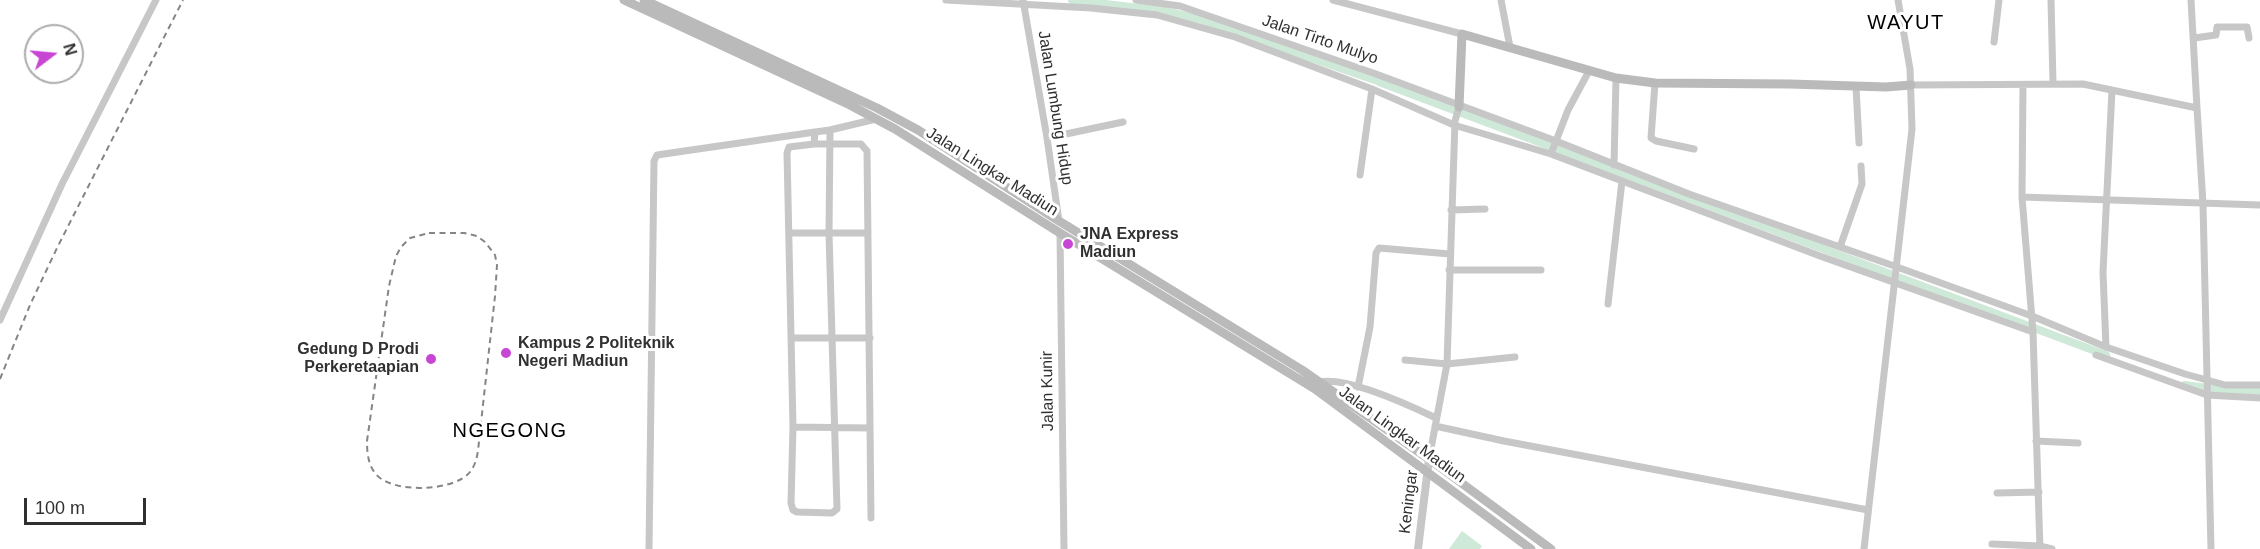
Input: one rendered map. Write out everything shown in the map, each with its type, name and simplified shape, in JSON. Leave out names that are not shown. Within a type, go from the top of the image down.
[{"type":"main road","name":"Jalan Lingkar Madiun","points":[[624,0],[876,118],[1060,233],[1317,386],[1532,549]]},
{"type":"main road","name":"Jalan Lingkar Madiun","points":[[644,0],[659,4],[897,118],[1429,459],[1551,549]]},
{"type":"main road","points":[[1459,106],[1462,34],[1616,78],[1655,83],[1856,87],[1911,85]]},
{"type":"street","points":[[0,320],[62,184],[156,0]]},
{"type":"street","points":[[946,0],[1024,3],[1157,15],[1235,38],[1372,89],[1454,123],[1552,153],[2033,331]]},
{"type":"street","name":"Jalan Tirto Mulyo","points":[[1136,0],[1180,3],[1556,142],[1689,194],[2207,382],[2225,385],[2260,385]]},
{"type":"street","points":[[1333,0],[1462,34]]},
{"type":"street","points":[[1501,0],[1510,47]]},
{"type":"street","points":[[1864,549],[1912,129],[1910,69],[1898,0]]},
{"type":"street","points":[[1994,42],[1999,0]]},
{"type":"street","points":[[2051,0],[2053,83]]},
{"type":"street","points":[[2191,0],[2204,204],[2211,549]]},
{"type":"street","name":"Jalan Lumbung Hidup","points":[[1024,3],[1059,221]]},
{"type":"street","points":[[2194,38],[2216,35],[2217,27],[2247,27],[2249,38]]},
{"type":"street","points":[[1552,153],[1568,110],[1589,71]]},
{"type":"street","points":[[1614,165],[1616,78]]},
{"type":"street","points":[[1655,83],[1651,138],[1694,149]]},
{"type":"street","points":[[1911,85],[2083,84],[2198,108]]},
{"type":"street","points":[[2023,85],[2022,196],[2033,331],[2040,548]]},
{"type":"street","points":[[1856,87],[1859,143]]},
{"type":"street","points":[[1360,175],[1372,89]]},
{"type":"street","points":[[2106,347],[2103,272],[2112,90]]},
{"type":"street","points":[[1429,459],[1447,364],[1454,123],[1459,106]]},
{"type":"street","points":[[650,549],[654,161],[657,155],[831,130],[876,118]]},
{"type":"street","points":[[1047,138],[1123,122]]},
{"type":"street","points":[[831,130],[830,144],[828,233],[837,509],[832,513],[797,512],[792,508],[793,427],[788,151],[793,146],[814,144],[830,144],[861,144],[867,151],[871,518]]},
{"type":"street","points":[[814,144],[815,132]]},
{"type":"street","points":[[1840,248],[1862,184],[1861,166]]},
{"type":"street","points":[[1608,304],[1623,181]]},
{"type":"street","points":[[2022,196],[2260,205]]},
{"type":"street","points":[[1451,210],[1485,209]]},
{"type":"street","points":[[790,233],[868,233]]},
{"type":"street","name":"Jalan Kunir","points":[[1060,233],[1064,549]]},
{"type":"street","points":[[1358,387],[1370,327],[1376,253],[1379,248],[1450,254]]},
{"type":"street","points":[[1449,270],[1541,270]]},
{"type":"street","points":[[791,338],[870,338]]},
{"type":"street","points":[[2096,355],[2207,394],[2260,398]]},
{"type":"street","points":[[1405,360],[1447,364],[1515,357]]},
{"type":"street","points":[[1317,386],[1337,381],[1358,387],[1411,406],[1436,422],[1504,441],[1868,510]]},
{"type":"street","points":[[793,427],[870,428]]},
{"type":"street","points":[[2036,441],[2078,443]]},
{"type":"street","name":"Keningar","points":[[1418,549],[1429,459]]},
{"type":"street","points":[[1997,493],[2039,492]]},
{"type":"street","points":[[1992,544],[2052,549]]},
{"type":"shaded area","points":[[1462,531],[1482,546],[1480,549],[1449,549]]},
{"type":"waterway","points":[[1072,0],[1165,11],[1199,19],[1383,83]]},
{"type":"waterway","points":[[1379,82],[2106,355]]},
{"type":"waterway","points":[[2185,385],[2236,392],[2260,392]]},
{"type":"railway","points":[[0,379],[30,305],[57,248],[183,0]]},
{"type":"railway","points":[[429,233],[464,233],[477,236],[495,255],[497,265],[477,457],[470,472],[462,479],[451,484],[422,488],[394,485],[383,480],[375,473],[369,462],[367,441],[389,286],[396,256],[410,238],[429,233]]},
{"type":"place","name":"JNA Express Madiun","points":[[1068,244]]},
{"type":"place","name":"Kampus 2 Politeknik Negeri Madiun","points":[[506,353]]},
{"type":"place","name":"Gedung D Prodi Perkeretaapian","points":[[431,359]]},
{"type":"district","name":"WAYUT","points":[[1906,23]]},
{"type":"district","name":"NGEGONG","points":[[510,431]]}]
